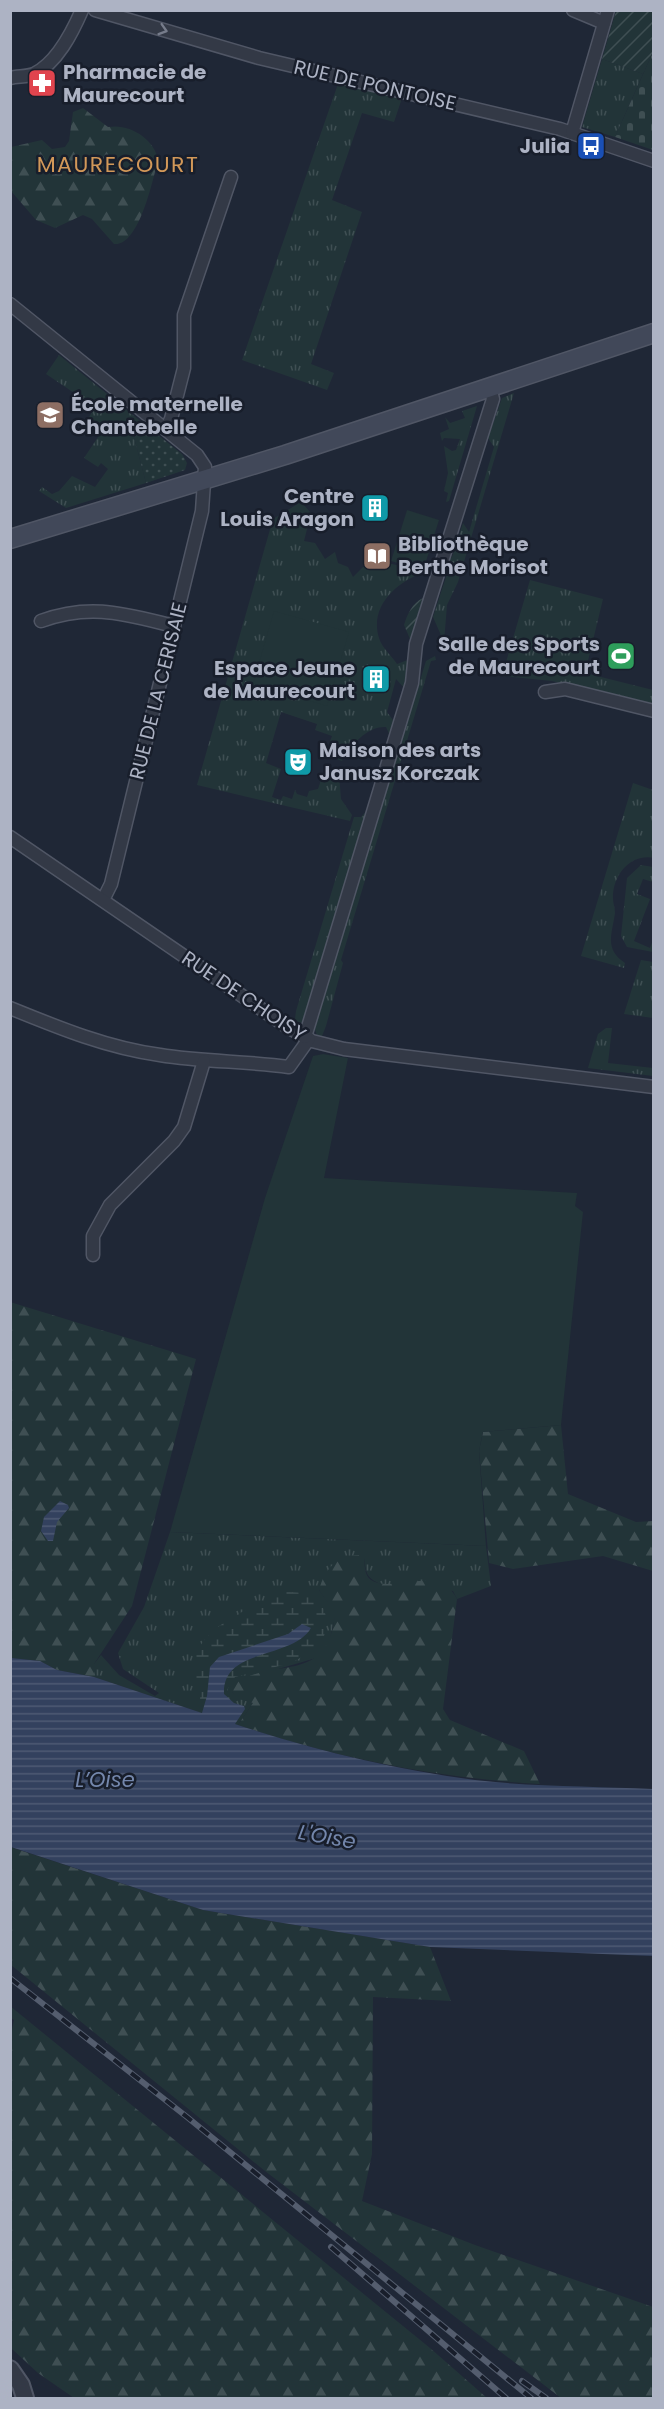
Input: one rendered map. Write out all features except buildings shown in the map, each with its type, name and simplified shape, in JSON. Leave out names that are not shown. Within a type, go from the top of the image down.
[{"type":"main road","points":[[10,540],[206,480],[654,333]]},
{"type":"street","points":[[63,46],[82,10]]},
{"type":"street","points":[[573,10],[604,23]]},
{"type":"street","points":[[572,133],[608,10]]},
{"type":"street","points":[[16,77],[37,72],[89,18],[101,12]]},
{"type":"street","name":"RUE DE PONTOISE","points":[[101,12],[259,58],[572,133],[654,161]]},
{"type":"street","points":[[166,429],[171,419],[184,368],[184,315],[231,177]]},
{"type":"street","points":[[10,304],[197,455],[205,467],[206,480]]},
{"type":"street","points":[[10,1008],[81,1036],[158,1055],[204,1061],[290,1067],[307,1038],[412,683],[416,644],[497,385]]},
{"type":"street","name":"RUE DE LA CERISAIE","points":[[103,900],[111,884],[202,511],[206,480]]},
{"type":"street","points":[[41,621],[83,610],[109,610],[174,626]]},
{"type":"street","points":[[545,692],[561,689],[654,711]]},
{"type":"street","name":"RUE DE CHOISY","points":[[10,837],[307,1038],[344,1049],[654,1087]]},
{"type":"street","points":[[93,1256],[93,1236],[110,1205],[174,1141],[184,1127],[204,1061]]},
{"type":"street","points":[[10,2368],[21,2385],[25,2398]]},
{"type":"green space","points":[[616,11],[653,11],[653,52],[643,74],[602,59]]},
{"type":"green space","points":[[653,52],[653,150],[615,137]]},
{"type":"green space","points":[[602,59],[643,74],[615,137],[582,127]]},
{"type":"green space","points":[[338,84],[402,98],[394,122],[362,113],[332,200],[362,212],[311,364],[334,373],[327,390],[242,360]]},
{"type":"green space","points":[[83,108],[108,127],[116,126],[140,134],[156,152],[158,160],[144,210],[131,235],[123,242],[114,244],[92,219],[83,215],[55,228],[36,220],[11,191],[11,147],[42,140],[52,149],[65,147],[69,141],[73,112]]},
{"type":"green space","points":[[59,355],[144,424],[134,437],[146,483],[66,508],[39,491],[42,487],[52,494],[59,491],[72,476],[95,487],[108,469],[101,463],[98,467],[84,458],[100,434],[85,424],[95,407],[46,374]]},
{"type":"green space","points":[[514,393],[458,582],[447,605],[444,642],[433,617],[447,574],[446,562],[452,557],[463,523],[469,532],[494,447],[488,438],[502,398]]},
{"type":"green space","points":[[477,406],[449,501],[446,502],[448,493],[444,491],[448,473],[444,446],[452,451],[456,450],[460,439],[444,438],[442,441],[440,433],[449,429],[445,417],[450,423],[465,418],[462,411]]},
{"type":"green space","points":[[144,424],[182,454],[187,463],[185,470],[146,483],[134,437]]},
{"type":"green space","points":[[301,502],[311,513],[304,541],[315,543],[325,559],[335,552],[338,563],[348,567],[353,577],[368,562],[378,565],[380,561],[424,572],[395,589],[382,606],[378,616],[380,642],[397,664],[413,658],[407,691],[396,679],[387,712],[396,724],[391,738],[386,727],[372,730],[355,743],[342,761],[325,755],[332,736],[315,730],[317,724],[281,712],[266,763],[281,769],[272,797],[281,800],[283,796],[292,799],[295,790],[297,794],[307,797],[309,791],[318,789],[323,774],[339,774],[341,799],[352,815],[350,821],[197,785],[273,519]]},
{"type":"green space","points":[[407,510],[439,520],[423,571],[391,561]]},
{"type":"green space","points":[[530,580],[603,599],[585,673],[653,690],[653,707],[552,681],[502,676]]},
{"type":"green space","points":[[423,598],[426,600],[410,639],[404,625],[408,613]]},
{"type":"green space","points":[[274,611],[349,632],[327,706],[253,684]]},
{"type":"green space","points":[[435,656],[436,660],[431,661],[341,960],[343,963],[326,1026],[322,1036],[317,1035],[315,1030],[317,1019],[339,944],[340,931],[344,930],[426,661]]},
{"type":"green space","points":[[633,783],[653,790],[654,858],[645,857],[630,863],[619,875],[613,890],[615,913],[611,941],[614,952],[625,963],[624,968],[581,956]]},
{"type":"green space","points":[[368,809],[304,1022],[299,1023],[295,1019],[296,1011],[354,817],[361,817]]},
{"type":"green space","points":[[641,865],[653,867],[653,882],[643,879],[637,894],[650,899],[634,941],[650,948],[653,940],[653,952],[627,947],[621,936],[627,878]]},
{"type":"green space","points":[[641,960],[653,962],[653,1018],[624,1014]]},
{"type":"green space","points":[[606,1028],[612,1028],[608,1063],[653,1068],[653,1076],[588,1068],[598,1034]]},
{"type":"green space","points":[[323,1054],[348,1058],[324,1178],[577,1193],[575,1206],[583,1212],[561,1425],[483,1432],[479,1451],[486,1546],[170,1532],[265,1198],[313,1056]]},
{"type":"green space","points":[[10,1302],[196,1359],[132,1606],[94,1664],[94,1677],[57,1670],[40,1661],[11,1658]]},
{"type":"green space","points":[[561,1425],[568,1494],[636,1522],[653,1521],[653,1571],[603,1556],[513,1569],[489,1563],[479,1451],[483,1432]]},
{"type":"green space","points":[[170,1532],[486,1546],[491,1586],[457,1599],[453,1591],[381,1584],[372,1580],[368,1574],[364,1558],[319,1590],[336,1613],[328,1647],[316,1658],[247,1678],[232,1692],[239,1698],[253,1703],[238,1725],[94,1677],[94,1664],[101,1655],[119,1675],[155,1696],[159,1693],[123,1669],[118,1653],[144,1607]]},
{"type":"green space","points":[[359,1555],[364,1558],[365,1570],[371,1580],[390,1584],[427,1581],[449,1588],[457,1599],[443,1709],[450,1720],[524,1751],[540,1784],[463,1777],[387,1765],[349,1757],[238,1725],[253,1703],[239,1699],[232,1692],[232,1686],[248,1677],[310,1661],[322,1652],[330,1636],[335,1613],[319,1590],[321,1583],[328,1570],[338,1561]]},
{"type":"green space","points":[[285,1592],[309,1595],[322,1606],[326,1615],[326,1624],[320,1647],[291,1663],[235,1677],[227,1690],[238,1725],[197,1711],[200,1691],[194,1666],[197,1652],[204,1640],[215,1629],[243,1611]]},
{"type":"green space","points":[[10,1847],[203,1910],[430,1947],[451,2001],[373,1997],[372,2154],[362,2201],[475,2245],[653,2307],[653,2398],[561,2398],[265,2171],[11,1965]]},
{"type":"green space","points":[[10,2006],[430,2348],[487,2398],[74,2398],[38,2373],[11,2348],[10,2039],[14,2020],[11,2018]]},
{"type":"water","points":[[60,1501],[69,1508],[57,1522],[53,1541],[48,1541],[41,1531],[44,1517]]},
{"type":"water","name":"L’Oise","points":[[302,1624],[311,1628],[302,1638],[246,1661],[234,1668],[226,1679],[224,1694],[234,1703],[244,1706],[245,1709],[235,1724],[354,1758],[445,1776],[520,1784],[653,1789],[653,1956],[430,1947],[203,1910],[11,1847],[11,1658],[40,1661],[57,1670],[94,1677],[202,1713],[207,1696],[210,1667],[219,1657],[288,1634]]},
{"type":"railway","points":[[10,1978],[187,2117],[531,2398]]},
{"type":"railway","points":[[331,2247],[506,2398]]},
{"type":"railway","points":[[522,2381],[546,2398]]},
{"type":"place","name":"Pharmacie de Maurecourt","points":[[42,83]]},
{"type":"place","name":"Julia","points":[[591,146]]},
{"type":"place","name":"École maternelle Chantebelle","points":[[50,415]]},
{"type":"place","name":"Centre Louis Aragon","points":[[375,508]]},
{"type":"place","name":"Bibliothèque Berthe Morisot","points":[[377,556]]},
{"type":"place","name":"Salle des Sports de Maurecourt","points":[[621,656]]},
{"type":"place","name":"Espace Jeune de Maurecourt","points":[[376,679]]},
{"type":"place","name":"Maison des arts Janusz Korczak","points":[[298,762]]},
{"type":"district","name":"MAURECOURT","points":[[118,164]]},
{"type":"water label","name":"L'Oise","points":[[327,1837]]}]
